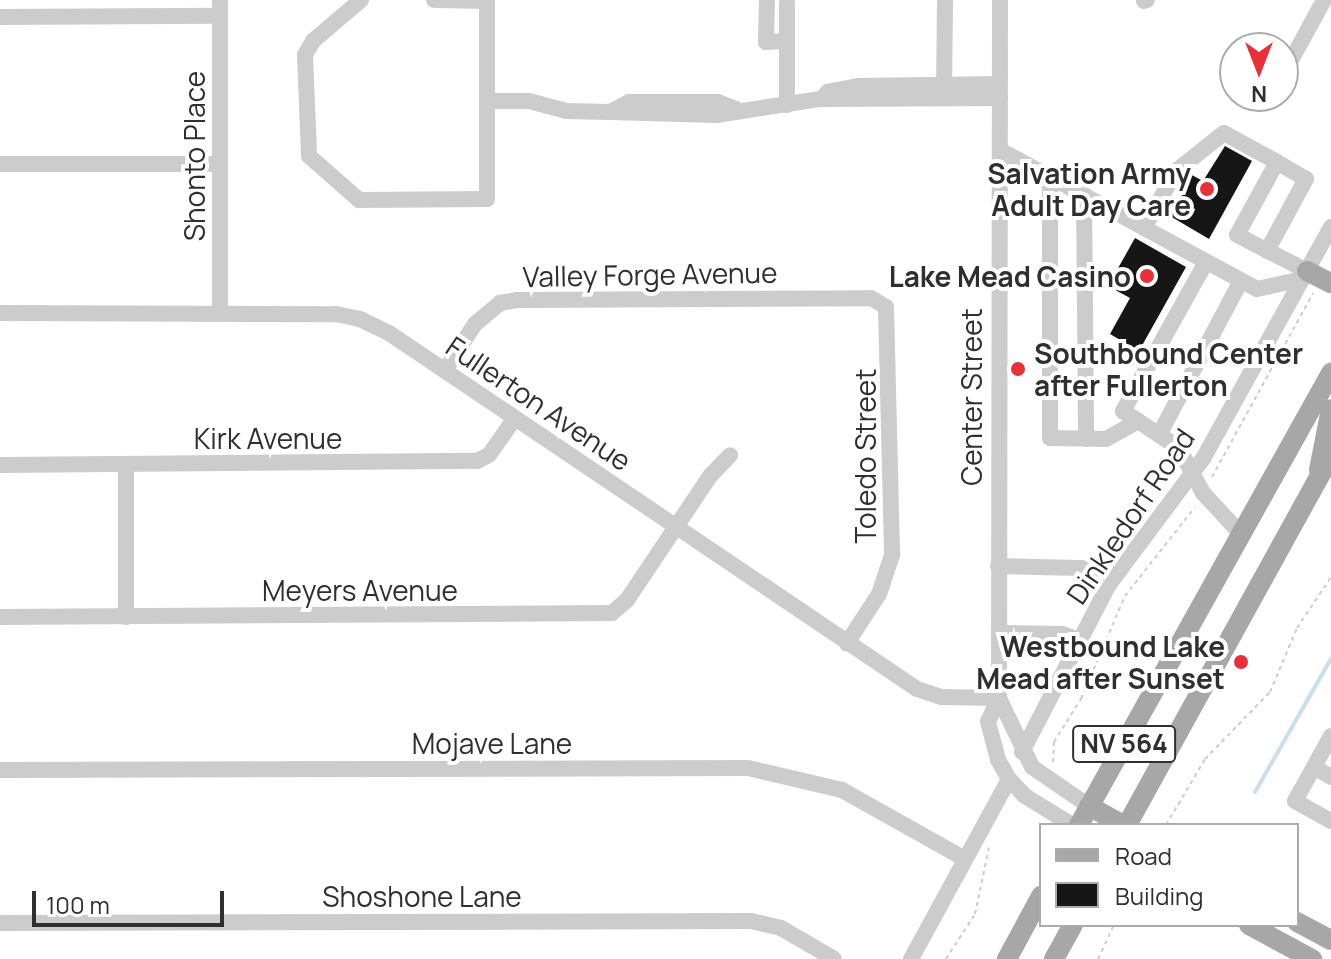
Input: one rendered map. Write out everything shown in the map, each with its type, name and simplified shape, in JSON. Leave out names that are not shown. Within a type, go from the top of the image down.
[{"type":"main road","name":"NV 564","points":[[1080,823],[1331,373]]},
{"type":"main road","points":[[1318,478],[1331,409]]},
{"type":"main road","name":"NV 564","points":[[1126,823],[1331,455]]},
{"type":"main road","name":"Center Street","points":[[1089,806],[1121,823]]},
{"type":"main road","points":[[1007,959],[1039,900]]},
{"type":"main road","points":[[1299,923],[1331,940]]},
{"type":"main road","points":[[1054,959],[1072,927]]},
{"type":"main road","points":[[1253,927],[1312,959]]},
{"type":"street","points":[[361,0],[313,41],[305,55],[306,151],[335,182],[359,200],[487,199],[487,1],[434,0]]},
{"type":"street","points":[[767,0],[766,42],[787,41]]},
{"type":"street","name":"Center Street","points":[[1000,0],[999,698],[1022,752],[1032,767],[1089,806]]},
{"type":"street","points":[[1299,46],[1324,0]]},
{"type":"street","points":[[944,91],[945,2]]},
{"type":"street","points":[[787,3],[787,105]]},
{"type":"street","points":[[0,17],[220,8]]},
{"type":"street","name":"Shonto Place","points":[[220,8],[220,313]]},
{"type":"street","points":[[488,101],[529,101],[566,111],[610,112],[623,103],[667,109],[718,102],[736,109],[821,99],[828,92],[1000,91]]},
{"type":"street","points":[[1144,228],[1176,171],[1224,133],[1306,179],[1267,251]]},
{"type":"street","points":[[1000,150],[1257,289],[1316,278]]},
{"type":"street","points":[[1277,162],[1237,235],[1316,278]]},
{"type":"street","points":[[0,164],[220,164]]},
{"type":"street","points":[[1050,176],[1050,438],[1106,439],[1138,421]]},
{"type":"street","points":[[1084,195],[1086,439]]},
{"type":"street","name":"Dinkledorf Road","points":[[1022,752],[1079,640],[1121,569],[1191,475],[1316,278],[1331,227]]},
{"type":"street","points":[[1206,262],[1123,411],[1179,448],[1203,493],[1242,535]]},
{"type":"street","points":[[1159,435],[1241,281]]},
{"type":"street","name":"Valley Forge Avenue","points":[[445,370],[475,324],[500,303],[517,300],[871,298],[886,307]]},
{"type":"street","name":"Toledo Street","points":[[847,643],[879,594],[892,555],[886,307]]},
{"type":"street","name":"Fullerton Avenue","points":[[0,313],[336,314],[360,319],[445,370],[917,689],[942,697],[999,698]]},
{"type":"street","name":"Kirk Avenue","points":[[0,465],[477,461],[489,455],[515,418]]},
{"type":"street","points":[[676,527],[730,455]]},
{"type":"street","points":[[126,465],[126,617]]},
{"type":"street","name":"Meyers Avenue","points":[[0,617],[612,613],[627,600],[676,527]]},
{"type":"street","points":[[998,566],[1121,569]]},
{"type":"street","points":[[999,633],[1062,634],[1079,640]]},
{"type":"street","name":"Center Street","points":[[999,698],[988,722],[998,760],[1009,779],[1025,796],[1069,823]]},
{"type":"street","points":[[1331,736],[1295,801],[1331,821]]},
{"type":"street","points":[[1314,767],[1331,777]]},
{"type":"street","name":"Mojave Lane","points":[[0,770],[748,768],[842,790],[963,858]]},
{"type":"street","points":[[911,959],[963,858],[1009,779]]},
{"type":"street","name":"Shoshone Lane","points":[[0,923],[751,921],[781,928],[834,959]]},
{"type":"path","points":[[1056,767],[1054,742],[1081,699],[1125,596],[1180,531],[1203,493],[1316,278]]},
{"type":"path","points":[[1167,823],[1205,759],[1270,692],[1297,628],[1331,577]]},
{"type":"path","points":[[946,959],[979,903],[990,845]]},
{"type":"path","points":[[1098,959],[1113,927]]},
{"type":"building","name":"Salvation Army Adult Day Care","points":[[1225,146],[1252,161],[1209,239],[1170,216],[1184,192],[1178,189],[1185,178],[1190,174],[1203,181]]},
{"type":"building","name":"Lake Mead Casino","points":[[1135,238],[1186,267],[1139,351],[1110,334],[1130,298],[1108,286]]},
{"type":"waterway","points":[[1255,792],[1331,659]]},
{"type":"place","name":"Salvation Army Adult Day Care","points":[[1207,189]]},
{"type":"place","name":"Lake Mead Casino","points":[[1147,276]]},
{"type":"place","name":"Southbound Center after Fullerton","points":[[1018,369]]},
{"type":"place","name":"Westbound Lake Mead after Sunset","points":[[1241,662]]}]
